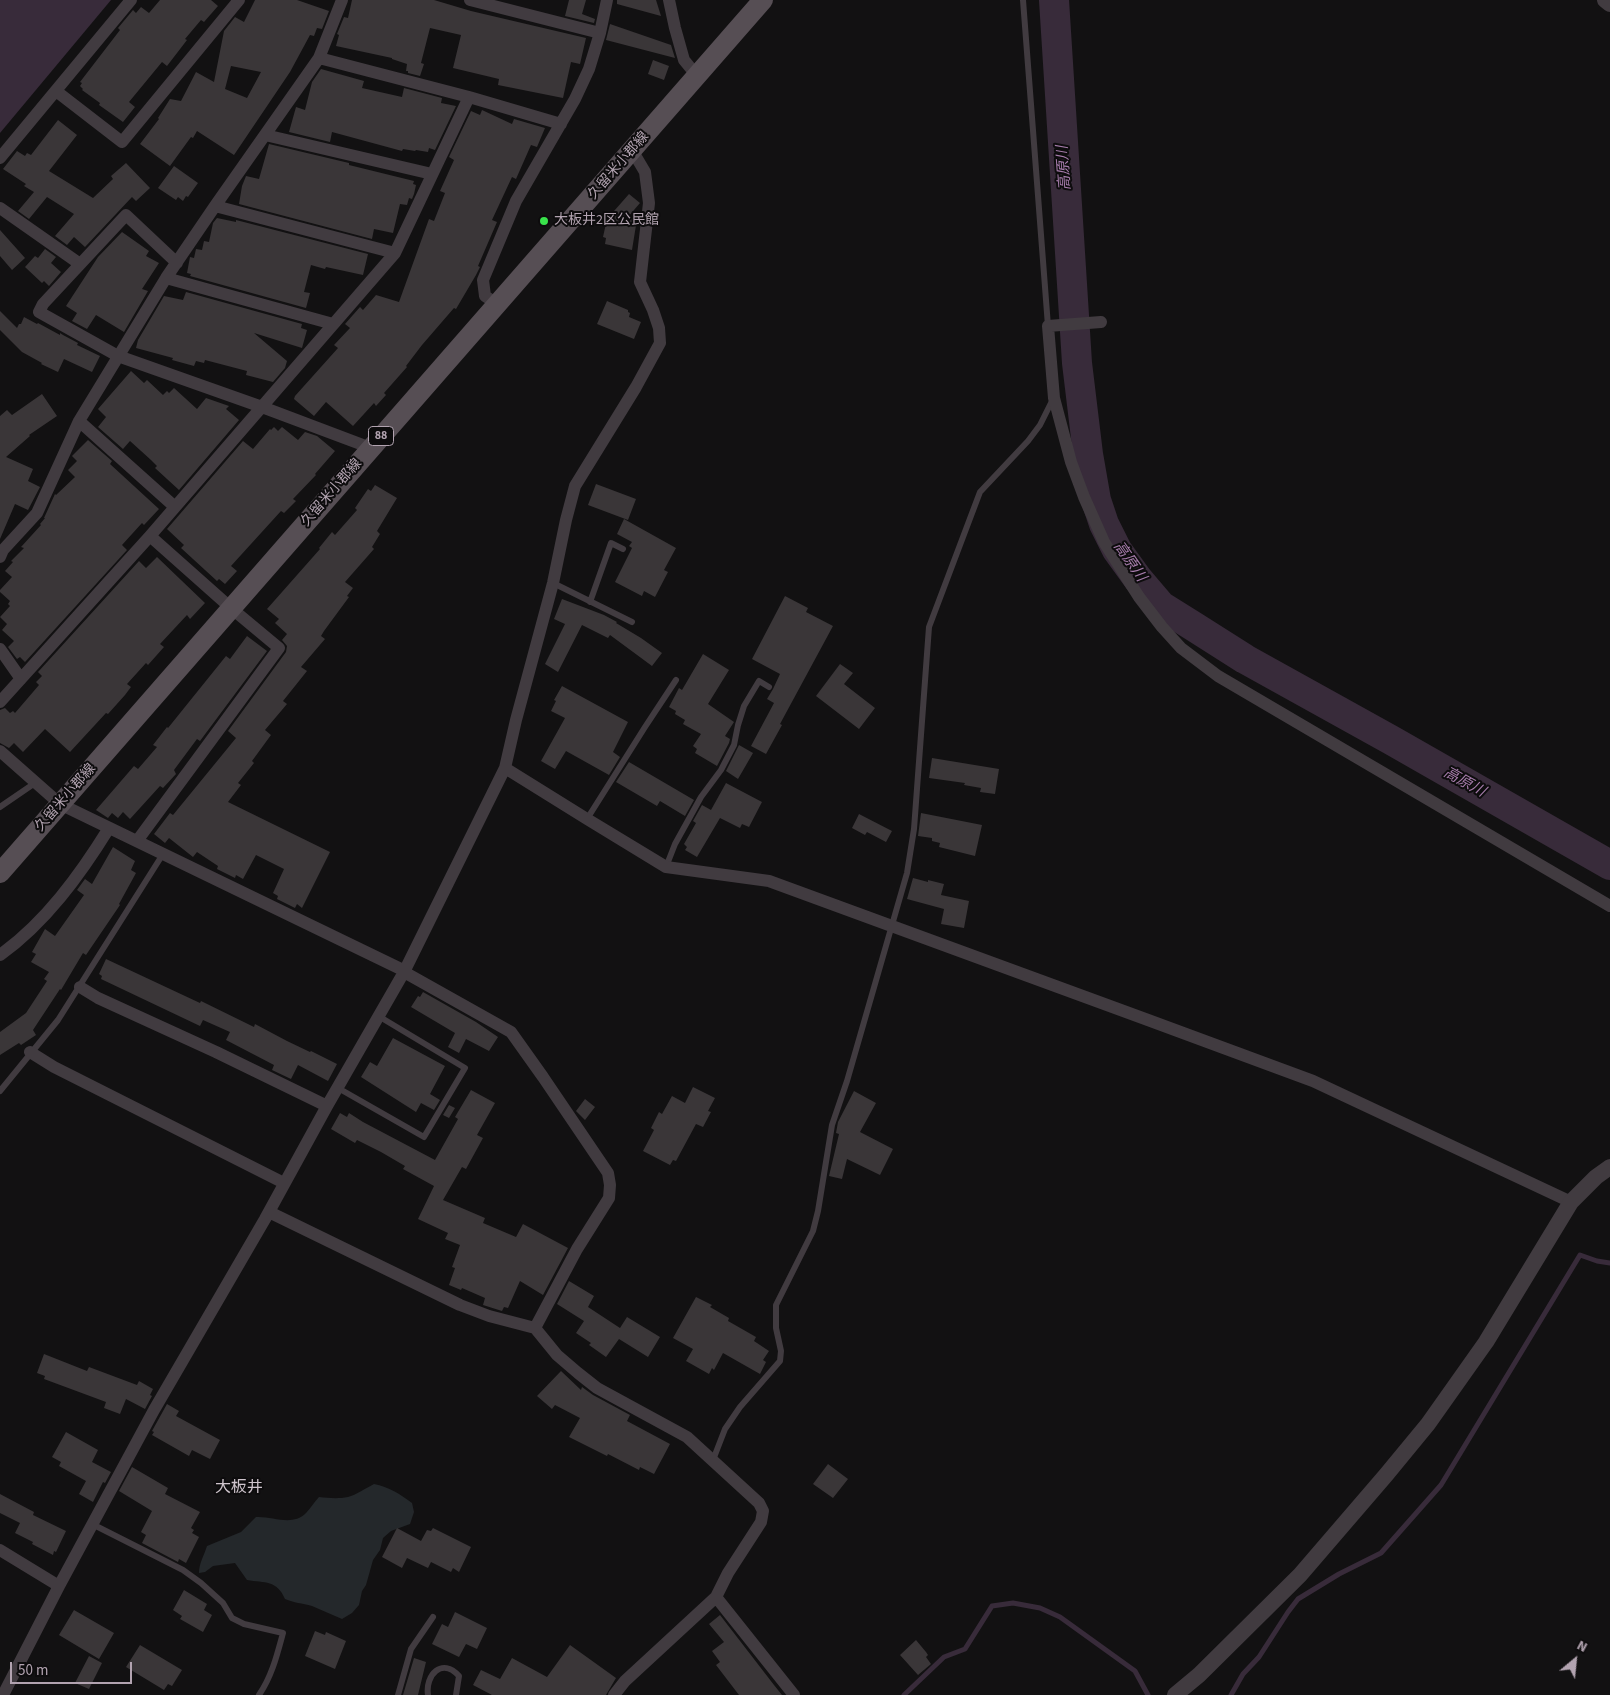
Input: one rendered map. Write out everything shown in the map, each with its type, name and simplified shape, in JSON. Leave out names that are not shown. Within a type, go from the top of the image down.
[{"type":"main road","name":"久留米小郡線","points":[[0,873],[763,0]]},
{"type":"street","points":[[0,158],[131,0]]},
{"type":"street","points":[[56,90],[122,142],[239,0]]},
{"type":"street","points":[[0,557],[3,550],[37,513],[79,422],[166,278],[319,58],[342,0]]},
{"type":"street","points":[[470,0],[600,33]]},
{"type":"street","points":[[497,304],[485,296],[483,280],[516,201],[575,99],[589,69],[600,33],[607,0]]},
{"type":"street","points":[[668,0],[684,60],[697,76]]},
{"type":"street","points":[[1605,0],[1610,4]]},
{"type":"street","points":[[319,58],[469,97],[561,124]]},
{"type":"street","points":[[0,702],[150,536],[395,253],[469,97]]},
{"type":"street","points":[[265,135],[432,174]]},
{"type":"street","points":[[3,1695],[59,1586],[154,1410],[405,972],[505,768],[553,584],[566,520],[576,486],[636,387],[660,343],[659,328],[640,282],[649,203],[645,172],[632,150]]},
{"type":"street","points":[[215,206],[395,253]]},
{"type":"street","points":[[0,208],[80,264]]},
{"type":"street","points":[[177,263],[126,215],[43,304],[39,312],[118,356],[370,448]]},
{"type":"street","points":[[166,278],[333,324]]},
{"type":"street","points":[[1098,322],[1051,326],[1054,398],[1071,462],[1104,542],[1139,597],[1181,648],[1218,676],[1610,906]]},
{"type":"street","points":[[79,422],[175,507]]},
{"type":"street","points":[[136,842],[279,648],[150,536]]},
{"type":"street","points":[[0,650],[21,680]]},
{"type":"street","points":[[0,751],[60,804],[405,972],[511,1032],[543,1076],[608,1174],[610,1185],[609,1198],[577,1249],[535,1328]]},
{"type":"street","points":[[505,768],[666,866],[769,881],[891,925],[1312,1082],[1572,1202]]},
{"type":"street","points":[[0,955],[32,930],[89,861],[109,828]]},
{"type":"street","points":[[80,987],[98,998],[327,1106]]},
{"type":"street","points":[[30,1052],[54,1067],[284,1183]]},
{"type":"street","points":[[1175,1695],[1199,1675],[1300,1575],[1428,1424],[1486,1342],[1572,1202],[1596,1177],[1610,1167]]},
{"type":"street","points":[[269,1212],[460,1305],[489,1316],[535,1328],[558,1355],[597,1388],[687,1437],[759,1503],[763,1511],[761,1522],[728,1573],[716,1596],[625,1681],[614,1695]]},
{"type":"street","points":[[0,1550],[59,1586]]},
{"type":"street","points":[[716,1596],[794,1695]]},
{"type":"lane","points":[[1023,0],[1051,326]]},
{"type":"lane","points":[[713,1460],[725,1429],[740,1407],[780,1361],[781,1351],[776,1328],[776,1305],[813,1231],[832,1124],[847,1081],[907,873],[914,830],[929,627],[980,492],[1028,441],[1040,425],[1054,398]]},
{"type":"lane","points":[[590,602],[611,543],[623,548]]},
{"type":"lane","points":[[553,584],[632,622]]},
{"type":"lane","points":[[586,819],[676,680]]},
{"type":"lane","points":[[666,866],[679,837],[701,798],[721,770],[734,745],[744,706],[759,681],[769,687]]},
{"type":"lane","points":[[0,807],[35,783]]},
{"type":"lane","points":[[0,1091],[58,1020],[163,854]]},
{"type":"lane","points":[[338,1088],[424,1137],[465,1068],[380,1016]]},
{"type":"lane","points":[[92,1524],[183,1570],[201,1583],[222,1603],[232,1618],[244,1624],[283,1633],[276,1662],[267,1684],[259,1695]]},
{"type":"lane","points":[[398,1695],[411,1649],[433,1617]]},
{"type":"lane","points":[[428,1695],[428,1684],[432,1676],[438,1669],[447,1667],[454,1670],[459,1676],[456,1695]]},
{"type":"shaded area","points":[[0,0],[111,0],[0,133]]},
{"type":"shaded area","points":[[374,1484],[389,1489],[408,1500],[412,1503],[414,1512],[410,1524],[391,1531],[383,1538],[380,1550],[373,1560],[359,1605],[352,1613],[342,1619],[312,1606],[285,1599],[274,1585],[247,1580],[235,1563],[213,1566],[205,1572],[199,1573],[207,1546],[241,1532],[256,1517],[282,1520],[295,1519],[306,1513],[319,1497],[348,1497]]},
{"type":"building","points":[[160,0],[211,0],[218,6],[204,22],[201,20],[185,39],[187,40],[167,66],[162,62],[129,102],[135,107],[123,122],[82,90],[80,86],[82,83],[80,82],[133,10],[136,13],[141,7],[149,13]]},
{"type":"building","points":[[255,0],[297,0],[329,11],[322,29],[317,28],[314,36],[310,35],[290,72],[234,155],[197,131],[170,166],[140,144],[159,119],[170,99],[181,101],[196,72],[214,82],[224,31],[235,17],[244,22]],"holes":[[[231,66],[261,72],[247,98],[225,89]]]},
{"type":"building","points":[[352,0],[434,0],[471,11],[586,38],[580,64],[571,62],[563,98],[498,85],[499,79],[453,68],[461,35],[430,28],[421,63],[424,64],[420,76],[408,73],[406,71],[407,64],[392,58],[336,46],[339,35],[337,34],[344,17],[348,18]]},
{"type":"building","points":[[569,0],[586,0],[582,14],[595,19],[594,23],[565,16]]},
{"type":"building","points":[[617,0],[656,0],[661,16],[617,4]]},
{"type":"building","points":[[610,24],[671,45],[675,58],[606,40]]},
{"type":"building","points":[[653,60],[669,66],[664,80],[648,74]]},
{"type":"building","points":[[321,69],[364,81],[362,88],[402,97],[404,88],[442,98],[441,103],[456,106],[435,150],[429,148],[428,152],[403,149],[402,151],[332,132],[330,142],[289,132],[296,107],[305,110],[312,82]]},
{"type":"building","points":[[482,110],[512,124],[514,119],[545,128],[537,147],[531,145],[516,179],[512,177],[492,220],[497,222],[476,275],[456,309],[454,308],[422,345],[376,406],[374,403],[353,426],[326,402],[314,416],[294,399],[295,396],[338,348],[334,345],[350,328],[345,324],[360,307],[363,310],[376,295],[399,302],[429,219],[434,221],[445,193],[440,191],[454,160],[449,157],[471,111],[480,115]]},
{"type":"building","points":[[58,120],[77,135],[49,171],[93,198],[113,179],[111,176],[126,163],[150,188],[136,201],[132,197],[85,247],[74,237],[67,245],[55,236],[74,214],[47,197],[29,219],[18,211],[34,192],[24,186],[26,184],[3,169],[17,151],[25,156],[27,153],[31,155]]},
{"type":"building","points":[[269,144],[414,181],[413,184],[416,185],[414,194],[412,199],[409,198],[407,205],[400,204],[393,233],[374,229],[372,239],[239,204],[246,176],[259,179]]},
{"type":"building","points":[[174,166],[198,183],[183,201],[178,197],[176,200],[158,188]]},
{"type":"building","points":[[629,194],[640,203],[628,217],[637,219],[632,250],[605,244],[606,238],[603,237],[607,219]]},
{"type":"building","points":[[217,218],[236,222],[236,220],[368,254],[363,275],[311,265],[304,292],[310,293],[306,308],[190,276],[191,274],[187,273],[190,257],[194,258],[196,249],[202,250],[204,241],[209,242],[213,223]]},
{"type":"building","points":[[0,230],[25,258],[12,270],[0,256]]},
{"type":"building","points":[[122,232],[149,251],[146,256],[159,263],[142,289],[148,291],[124,332],[96,315],[87,329],[72,321],[77,313],[66,306],[98,257]]},
{"type":"building","points":[[45,249],[56,257],[51,263],[61,272],[49,286],[44,281],[42,283],[25,267],[35,256],[38,258]]},
{"type":"building","points":[[186,292],[302,324],[301,328],[307,330],[302,348],[254,333],[287,361],[285,368],[273,382],[246,375],[247,371],[205,360],[204,363],[196,361],[194,366],[136,348],[138,340],[164,296],[183,300]]},
{"type":"building","points":[[607,301],[628,310],[630,313],[629,317],[641,322],[634,339],[597,324]]},
{"type":"building","points":[[0,311],[17,328],[24,317],[60,335],[60,333],[78,343],[77,345],[100,356],[92,372],[64,359],[58,372],[22,352],[0,330]]},
{"type":"building","points":[[131,371],[144,383],[147,380],[163,395],[167,391],[169,393],[174,388],[197,409],[206,398],[229,406],[226,409],[239,420],[179,490],[130,441],[123,449],[98,427],[106,417],[98,409]]},
{"type":"building","points":[[42,394],[57,416],[29,435],[6,457],[33,469],[28,481],[40,487],[28,510],[15,504],[0,539],[0,416],[7,410],[12,415]]},
{"type":"building","points":[[274,427],[278,431],[282,427],[298,440],[305,432],[317,436],[335,451],[316,475],[293,499],[296,501],[284,513],[281,511],[231,566],[237,571],[225,584],[219,579],[217,581],[181,548],[184,545],[167,529],[243,441],[253,449],[270,429]]},
{"type":"building","points":[[88,440],[112,461],[110,464],[159,509],[144,525],[142,523],[122,545],[127,550],[25,662],[20,657],[17,659],[8,647],[14,641],[2,630],[7,624],[0,617],[10,606],[8,604],[10,601],[0,590],[12,577],[5,571],[13,562],[11,561],[24,548],[21,547],[41,525],[55,494],[75,477],[68,470],[77,461],[72,456]]},
{"type":"building","points":[[596,484],[636,499],[628,520],[588,505]]},
{"type":"building","points":[[375,485],[397,498],[377,531],[380,534],[372,547],[374,549],[345,582],[353,588],[347,596],[349,597],[321,636],[325,639],[301,667],[307,671],[283,701],[287,704],[265,730],[271,735],[252,761],[254,763],[238,783],[241,785],[228,802],[330,852],[302,908],[297,904],[295,908],[277,899],[278,896],[273,893],[284,869],[256,855],[243,879],[236,875],[235,878],[217,869],[218,866],[197,852],[193,857],[169,838],[165,843],[154,834],[170,813],[173,815],[236,738],[228,731],[286,652],[287,646],[282,640],[287,634],[275,623],[279,619],[267,609],[320,549],[332,532],[335,535],[357,510],[355,508],[368,489],[371,491]]},
{"type":"building","points":[[624,519],[676,548],[664,570],[668,572],[655,597],[644,591],[642,596],[615,582],[632,548],[629,546],[632,542],[617,534]]},
{"type":"building","points":[[157,557],[205,603],[190,619],[187,615],[160,644],[164,647],[127,684],[131,687],[125,695],[70,752],[45,729],[23,752],[14,743],[9,748],[0,743],[0,710],[5,708],[10,713],[13,711],[15,713],[39,685],[36,682],[42,676],[38,672],[139,561],[146,568]]},
{"type":"building","points":[[785,596],[808,608],[806,612],[833,626],[780,724],[782,725],[766,754],[751,746],[774,703],[767,699],[780,674],[752,659]]},
{"type":"building","points":[[562,599],[617,622],[662,653],[652,666],[610,635],[608,638],[582,625],[558,672],[545,664],[565,624],[554,619]]},
{"type":"building","points":[[247,636],[267,651],[200,741],[197,739],[174,770],[176,774],[163,788],[160,786],[130,819],[123,812],[118,818],[112,813],[108,818],[96,810],[134,766],[138,769],[157,747],[153,745],[167,727],[226,656],[230,659]]},
{"type":"building","points":[[703,654],[729,670],[708,704],[734,722],[725,736],[730,739],[729,743],[717,766],[695,753],[697,749],[693,746],[701,734],[683,724],[685,720],[675,714],[676,711],[669,707],[679,688],[682,690]]},
{"type":"building","points":[[840,664],[853,673],[844,684],[875,708],[859,729],[816,696]]},
{"type":"building","points":[[562,686],[628,722],[613,752],[620,757],[609,775],[566,751],[555,769],[541,761],[565,718],[551,711],[556,701],[554,700]]},
{"type":"building","points":[[739,745],[753,753],[738,779],[726,771]]},
{"type":"building","points":[[932,758],[999,769],[995,794],[980,792],[981,788],[964,785],[965,783],[929,778]]},
{"type":"building","points":[[629,762],[694,800],[685,816],[660,801],[657,806],[616,782]]},
{"type":"building","points":[[726,783],[762,802],[749,827],[742,824],[740,828],[720,818],[697,857],[685,850],[687,847],[684,844],[696,823],[693,821],[702,805],[711,810]]},
{"type":"building","points":[[921,813],[982,825],[975,856],[939,847],[940,843],[932,841],[932,838],[918,836]]},
{"type":"building","points":[[859,814],[892,831],[886,842],[867,832],[865,835],[852,828]]},
{"type":"building","points":[[113,847],[135,861],[131,870],[136,873],[120,905],[86,955],[83,953],[61,990],[33,1030],[36,1035],[0,1055],[0,1032],[26,1013],[47,981],[44,979],[49,972],[31,962],[36,954],[32,952],[45,929],[55,936],[84,895],[77,890],[85,879],[92,884]]},
{"type":"building","points":[[913,878],[944,884],[941,895],[969,901],[964,928],[941,924],[944,909],[907,899]]},
{"type":"building","points":[[106,959],[254,1027],[255,1024],[337,1064],[328,1081],[298,1065],[291,1079],[272,1070],[274,1065],[226,1040],[230,1032],[203,1020],[200,1026],[101,979],[102,976],[99,974]]},
{"type":"building","points":[[423,992],[476,1022],[498,1037],[489,1051],[466,1039],[459,1053],[448,1047],[455,1033],[411,1007]]},
{"type":"building","points":[[393,1038],[445,1066],[430,1094],[440,1100],[434,1110],[421,1103],[416,1112],[361,1077],[370,1062],[377,1066]]},
{"type":"building","points":[[693,1087],[715,1098],[708,1111],[711,1112],[703,1127],[696,1124],[676,1161],[673,1160],[670,1165],[643,1151],[654,1130],[651,1128],[659,1112],[662,1114],[672,1096],[685,1103]]},
{"type":"building","points":[[471,1090],[495,1103],[477,1135],[483,1138],[466,1169],[462,1167],[443,1200],[485,1218],[483,1223],[516,1237],[523,1224],[568,1248],[543,1295],[520,1281],[508,1308],[504,1307],[502,1311],[483,1305],[485,1298],[462,1288],[461,1290],[449,1285],[455,1268],[452,1267],[460,1245],[445,1239],[448,1233],[418,1219],[434,1186],[403,1169],[405,1166],[381,1152],[357,1140],[355,1143],[331,1129],[340,1113],[347,1117],[349,1113],[435,1160],[458,1119],[455,1117]]},
{"type":"building","points":[[854,1091],[876,1103],[860,1132],[893,1149],[880,1175],[847,1159],[842,1179],[829,1176],[839,1134],[836,1133],[838,1122]]},
{"type":"building","points":[[585,1099],[595,1107],[585,1120],[576,1111]]},
{"type":"building","points":[[449,1105],[455,1108],[449,1118],[443,1115]]},
{"type":"building","points":[[569,1281],[594,1296],[588,1307],[620,1328],[627,1317],[660,1337],[648,1357],[619,1339],[606,1357],[589,1345],[591,1343],[576,1333],[584,1321],[557,1304]]},
{"type":"building","points":[[696,1297],[712,1305],[710,1307],[729,1318],[728,1321],[756,1337],[754,1341],[769,1351],[763,1360],[766,1362],[760,1374],[723,1353],[714,1370],[712,1368],[709,1374],[686,1361],[693,1349],[673,1338]]},
{"type":"building","points":[[44,1354],[87,1371],[89,1367],[137,1385],[139,1381],[153,1389],[150,1395],[152,1396],[145,1409],[126,1399],[120,1414],[104,1408],[106,1402],[44,1379],[45,1376],[37,1373]]},
{"type":"building","points":[[561,1371],[581,1390],[582,1387],[630,1415],[627,1421],[670,1444],[654,1474],[640,1467],[639,1470],[569,1437],[580,1418],[555,1405],[552,1409],[537,1396]]},
{"type":"building","points":[[167,1404],[179,1411],[176,1416],[220,1440],[210,1459],[192,1450],[189,1456],[152,1435],[154,1432],[152,1431]]},
{"type":"building","points":[[66,1432],[98,1450],[92,1462],[111,1472],[105,1483],[103,1482],[93,1502],[79,1494],[86,1481],[59,1466],[61,1462],[52,1457]]},
{"type":"building","points":[[828,1464],[848,1479],[833,1498],[813,1484]]},
{"type":"building","points":[[132,1467],[168,1488],[165,1494],[200,1512],[191,1528],[194,1530],[192,1533],[199,1537],[186,1563],[179,1559],[178,1562],[142,1543],[146,1535],[141,1532],[152,1511],[119,1491]]},
{"type":"building","points":[[0,1494],[34,1512],[33,1515],[66,1531],[53,1555],[15,1533],[20,1523],[0,1513]]},
{"type":"building","points":[[397,1528],[421,1541],[427,1530],[431,1531],[433,1528],[471,1547],[459,1572],[453,1568],[451,1572],[431,1562],[428,1568],[407,1558],[402,1568],[382,1557]]},
{"type":"building","points":[[184,1590],[207,1604],[204,1610],[212,1615],[203,1632],[180,1619],[182,1616],[173,1610]]},
{"type":"building","points":[[74,1610],[114,1633],[99,1659],[59,1635]]},
{"type":"building","points":[[455,1612],[487,1628],[477,1649],[466,1644],[459,1657],[432,1644],[442,1624],[448,1627]]},
{"type":"building","points":[[720,1615],[782,1695],[739,1695],[716,1665],[720,1662],[712,1651],[724,1642],[709,1624]]},
{"type":"building","points":[[315,1631],[325,1635],[326,1632],[346,1641],[335,1669],[305,1656]]},
{"type":"building","points":[[916,1640],[928,1655],[926,1657],[931,1664],[918,1675],[900,1655]]},
{"type":"building","points":[[140,1645],[182,1670],[172,1686],[168,1684],[164,1690],[126,1667]]},
{"type":"building","points":[[570,1645],[616,1678],[606,1695],[492,1695],[473,1685],[481,1670],[500,1679],[512,1658],[547,1677]]},
{"type":"building","points":[[89,1656],[102,1663],[89,1689],[75,1683]]},
{"type":"building","points":[[414,1658],[426,1662],[418,1695],[403,1695]]},
{"type":"waterway","name":"高原川","points":[[1054,0],[1077,363],[1088,454],[1096,500],[1104,524],[1117,550],[1161,606],[1245,659],[1610,865]]},
{"type":"waterway","points":[[1231,1695],[1243,1674],[1259,1657],[1298,1599],[1339,1574],[1381,1553],[1441,1485],[1580,1255],[1610,1263]]},
{"type":"waterway","points":[[904,1695],[944,1657],[965,1649],[992,1606],[1013,1603],[1040,1608],[1060,1617],[1135,1671],[1148,1695]]},
{"type":"place","name":"大板井2区公民館","points":[[544,221]]},
{"type":"district","name":"大板井","points":[[239,1488]]}]
